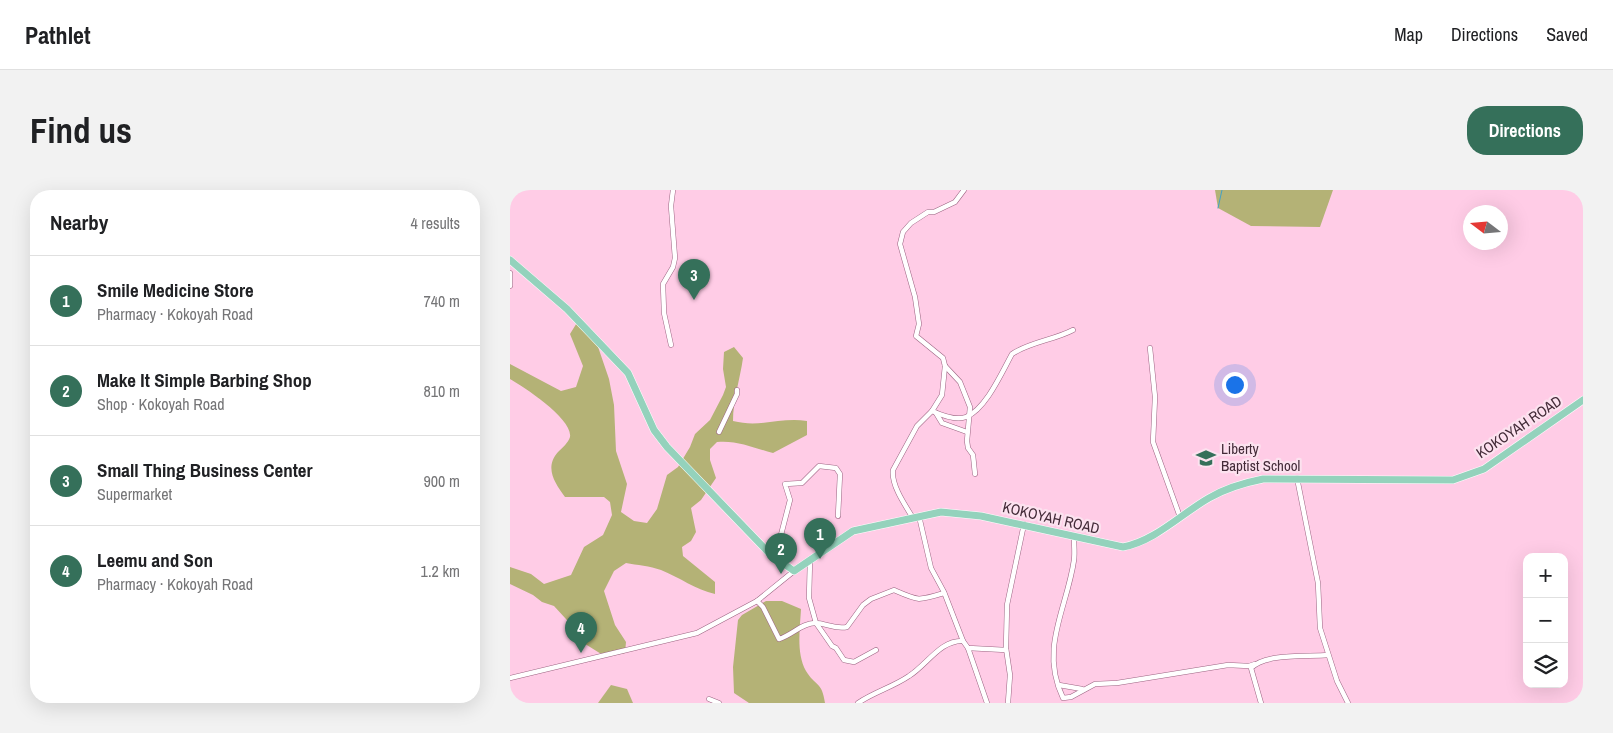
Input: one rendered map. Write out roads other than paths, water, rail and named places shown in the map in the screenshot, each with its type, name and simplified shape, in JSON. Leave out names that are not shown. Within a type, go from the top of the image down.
[{"type":"main road","points":[[510,260],[567,309],[598,339],[628,374],[654,430],[696,479],[775,558],[794,571]]},
{"type":"main road","name":"KOKOYAH ROAD","points":[[794,571],[853,531],[941,512],[958,512],[1024,524],[1115,546],[1131,546],[1140,543],[1208,499],[1241,483],[1263,479],[1297,478],[1435,481],[1458,478],[1484,469],[1583,400]]},
{"type":"street","points":[[671,345],[664,313],[663,284],[675,258],[670,206],[673,190]]},
{"type":"street","points":[[964,190],[955,202],[934,212],[928,212],[911,223],[903,232],[900,244],[915,297],[919,324],[916,336],[943,358],[945,366],[942,394],[934,412],[917,426],[893,470],[892,477],[896,488],[916,517],[931,568],[944,593],[963,642],[968,648],[987,703]]},
{"type":"street","points":[[510,273],[510,286]]},
{"type":"street","points":[[934,412],[945,417],[968,416],[982,405],[1012,354],[1020,349],[1064,335],[1073,330]]},
{"type":"street","points":[[1150,348],[1155,397],[1153,442],[1180,517]]},
{"type":"street","points":[[945,366],[963,387],[970,407],[967,432],[968,448],[972,455],[975,474]]},
{"type":"street","points":[[720,432],[737,394],[737,390]]},
{"type":"street","points":[[934,412],[942,423],[967,432]]},
{"type":"street","points":[[775,558],[790,500],[785,484],[802,483],[819,466],[836,468],[840,474],[838,516]]},
{"type":"street","points":[[1297,478],[1318,583],[1318,618],[1337,681],[1348,703]]},
{"type":"street","points":[[1008,703],[1010,675],[1005,637],[1010,586],[1024,524]]},
{"type":"street","points":[[1074,537],[1074,558],[1060,607],[1053,654],[1059,685],[1064,698],[1071,697],[1082,689],[1095,684],[1117,683],[1228,665],[1249,666],[1256,664]]},
{"type":"street","points":[[810,560],[811,571],[808,588],[816,623],[832,646],[836,648],[844,660],[854,662],[876,650]]},
{"type":"street","name":"KOKOYAH ROAD","points":[[510,678],[697,633],[757,601],[794,571]]},
{"type":"street","points":[[757,601],[763,607],[779,639],[805,625],[816,623],[835,628],[847,627],[863,605],[871,599],[894,590],[912,599],[927,599],[944,593]]},
{"type":"street","points":[[858,703],[911,676],[942,647],[954,641],[963,642]]},
{"type":"street","points":[[968,648],[1006,650]]},
{"type":"street","points":[[1261,703],[1251,668],[1256,664],[1265,659],[1328,655]]},
{"type":"street","points":[[1059,685],[1082,689]]},
{"type":"street","points":[[709,699],[719,703]]},
{"type":"waterway","points":[[1218,208],[1222,190]]},
{"type":"place","name":"Small Thing Business Center","points":[[694,300]]},
{"type":"place","name":"Liberty Baptist School","points":[[1206,458]]},
{"type":"place","name":"Smile Medicine Store","points":[[820,559]]},
{"type":"place","name":"Make It Simple Barbing Shop","points":[[781,574]]},
{"type":"place","name":"Leemu and Son","points":[[581,653]]}]
